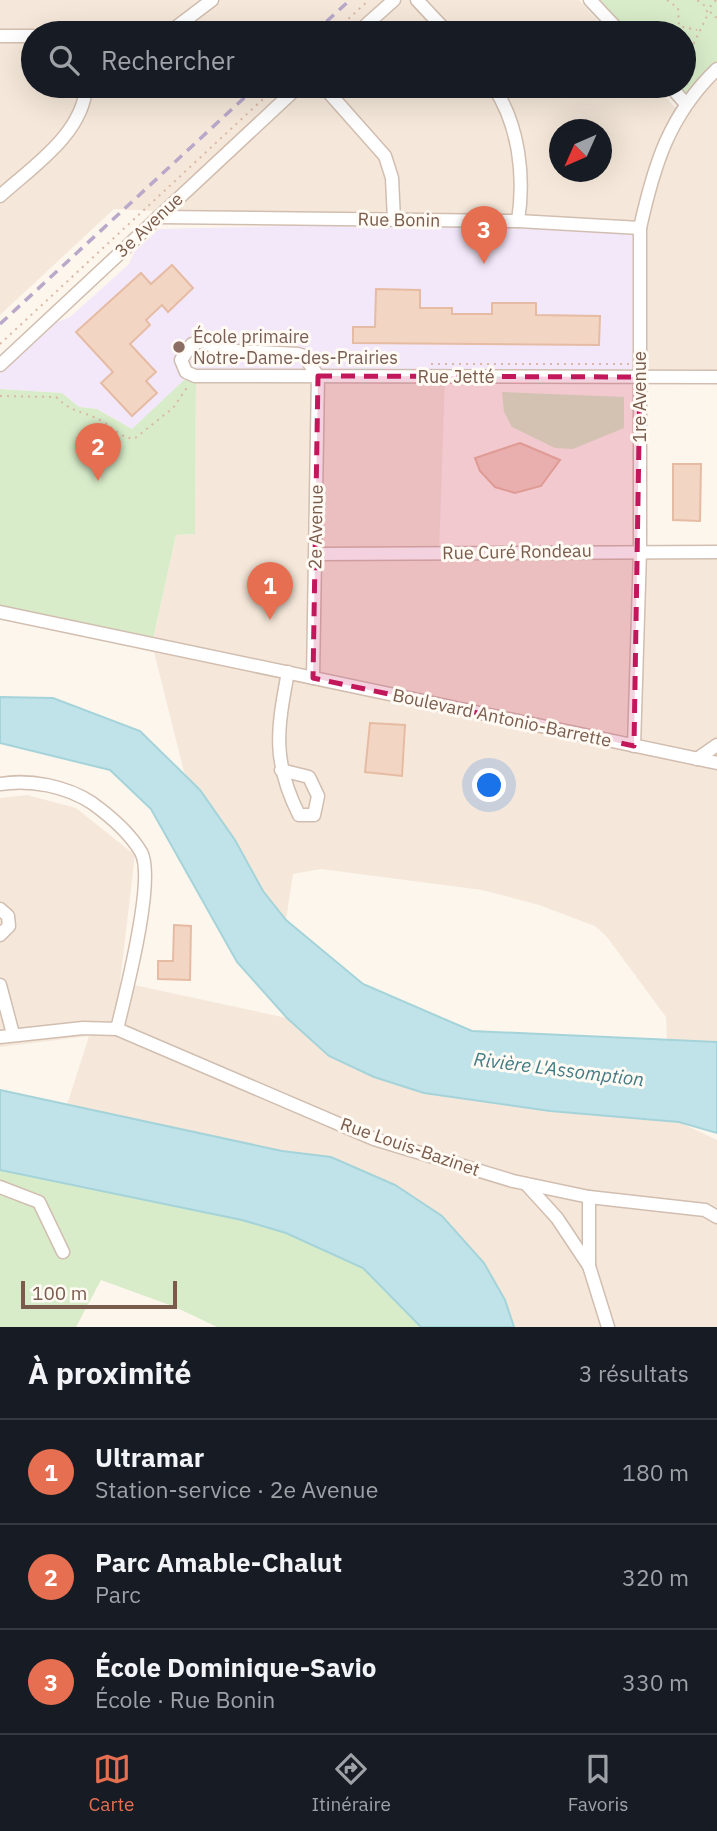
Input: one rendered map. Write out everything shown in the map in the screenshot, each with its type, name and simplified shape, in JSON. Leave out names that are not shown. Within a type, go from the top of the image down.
[{"type":"street","points":[[183,21],[212,0]]},
{"type":"street","points":[[370,21],[394,0]]},
{"type":"street","points":[[417,0],[437,21]]},
{"type":"street","points":[[590,0],[610,21]]},
{"type":"street","points":[[0,36],[21,36]]},
{"type":"street","name":"1re Avenue","points":[[696,94],[717,69]]},
{"type":"street","points":[[0,196],[60,140],[78,117],[83,98]]},
{"type":"street","name":"3e Avenue","points":[[0,365],[286,98]]},
{"type":"street","points":[[334,98],[385,156],[392,177],[394,220]]},
{"type":"street","points":[[499,98],[513,127],[521,199],[517,221]]},
{"type":"street","points":[[681,98],[687,104]]},
{"type":"street","name":"1re Avenue","points":[[634,746],[640,551],[640,228],[664,139],[692,98]]},
{"type":"street","name":"Rue Bonin","points":[[158,217],[517,221],[640,228]]},
{"type":"street","name":"Rue Jetté","points":[[318,376],[304,356],[298,354],[218,350],[204,341],[192,344],[181,360],[186,372],[195,376],[717,377]]},
{"type":"street","name":"2e Avenue","points":[[313,678],[318,376]]},
{"type":"street","name":"Rue Curé Rondeau","points":[[316,554],[717,552]]},
{"type":"street","name":"Boulevard Antonio-Barrette","points":[[0,612],[717,764]]},
{"type":"street","points":[[281,770],[279,722],[288,673]]},
{"type":"street","points":[[697,759],[717,745]]},
{"type":"street","points":[[0,784],[18,781],[53,786],[86,800],[111,817],[142,853],[145,876],[139,926],[117,1029]]},
{"type":"street","points":[[0,909],[8,916],[9,926],[0,935]]},
{"type":"street","points":[[0,985],[6,1035]]},
{"type":"street","name":"Rue Louis-Bazinet","points":[[6,1035],[83,1028],[117,1029],[374,1139],[525,1183],[589,1197],[705,1210],[717,1217]]},
{"type":"street","points":[[525,1183],[557,1218],[589,1266],[608,1327]]},
{"type":"street","points":[[0,1187],[39,1202],[63,1252]]},
{"type":"street","points":[[589,1197],[589,1266]]},
{"type":"path","points":[[346,21],[369,0]]},
{"type":"path","points":[[667,0],[678,8],[679,21]]},
{"type":"path","points":[[696,38],[708,14],[705,6],[697,0]]},
{"type":"path","points":[[716,0],[710,7],[711,14],[717,18]]},
{"type":"path","name":"3e Avenue","points":[[0,344],[264,98]]},
{"type":"path","points":[[687,98],[687,104]]},
{"type":"highlighted area","points":[[318,376],[640,377],[634,746],[313,678]]},
{"type":"shaded area","points":[[0,0],[579,0],[598,21],[21,21],[21,98],[667,98],[680,113],[717,75],[717,377],[640,377],[329,219],[114,209],[0,315]]},
{"type":"shaded area","points":[[329,225],[640,228],[640,377],[184,381],[132,429],[97,409],[79,407],[62,393],[0,389],[0,373],[57,322],[70,317],[129,264],[135,251],[159,229]]},
{"type":"shaded area","points":[[445,377],[439,552],[717,554],[717,1042],[667,1040],[666,1017],[607,937],[595,926],[539,905],[482,890],[321,869],[293,874],[286,920],[263,891],[235,840],[184,772],[152,644],[176,535],[195,534],[196,381]]},
{"type":"shaded area","points":[[27,795],[76,808],[135,855],[120,982],[287,1018],[329,1056],[374,1077],[424,1093],[550,1111],[679,1122],[717,1140],[717,1327],[514,1327],[505,1300],[484,1263],[442,1216],[331,1157],[282,1151],[67,1105],[89,1036],[0,1047],[0,798]]},
{"type":"green space","points":[[590,0],[717,0],[717,73],[696,94],[696,21],[610,21]]},
{"type":"green space","points":[[681,98],[692,98],[686,104]]},
{"type":"green space","points":[[184,380],[196,381],[195,534],[176,535],[152,644],[0,607],[0,389],[62,393],[79,407],[97,409],[132,429]]},
{"type":"green space","points":[[502,392],[624,397],[624,428],[573,449],[555,448],[512,427],[504,412]]},
{"type":"green space","points":[[0,1170],[242,1220],[286,1233],[363,1268],[421,1327],[217,1327],[175,1307],[101,1280],[76,1327],[0,1327]]},
{"type":"water","name":"Rivière L'Assomption","points":[[0,697],[53,698],[140,731],[200,790],[235,840],[263,891],[286,920],[363,984],[472,1031],[717,1042],[717,1133],[679,1122],[550,1111],[424,1093],[374,1077],[329,1056],[287,1018],[237,962],[151,809],[110,770],[0,743]]},
{"type":"water","points":[[0,1090],[282,1151],[331,1157],[395,1185],[442,1216],[484,1263],[505,1300],[514,1327],[421,1327],[363,1268],[286,1233],[242,1220],[0,1170]]},
{"type":"building","points":[[172,265],[193,288],[168,312],[162,305],[146,320],[150,325],[130,344],[156,372],[146,381],[157,393],[132,416],[101,383],[113,372],[76,332],[141,273],[151,284]]},
{"type":"building","points":[[376,289],[420,290],[420,308],[452,308],[452,314],[492,314],[492,303],[536,303],[536,315],[600,316],[599,345],[353,343],[353,327],[375,327]]},
{"type":"building","points":[[520,443],[560,460],[541,486],[515,493],[495,487],[480,471],[475,458]]},
{"type":"building","points":[[673,464],[701,464],[700,521],[673,520]]},
{"type":"building","points":[[370,723],[405,725],[402,776],[365,772]]},
{"type":"building","points":[[174,925],[191,926],[190,980],[158,979],[158,961],[173,961]]},
{"type":"railway","points":[[327,21],[350,0]]},
{"type":"railway","points":[[0,324],[244,98]]},
{"type":"place","name":"École Dominique-Savio","points":[[484,264]]},
{"type":"place","name":"École primaire Notre-Dame-des-Prairies","points":[[179,347]]},
{"type":"place","name":"Parc Amable-Chalut","points":[[98,481]]},
{"type":"place","name":"Ultramar","points":[[270,620]]}]
